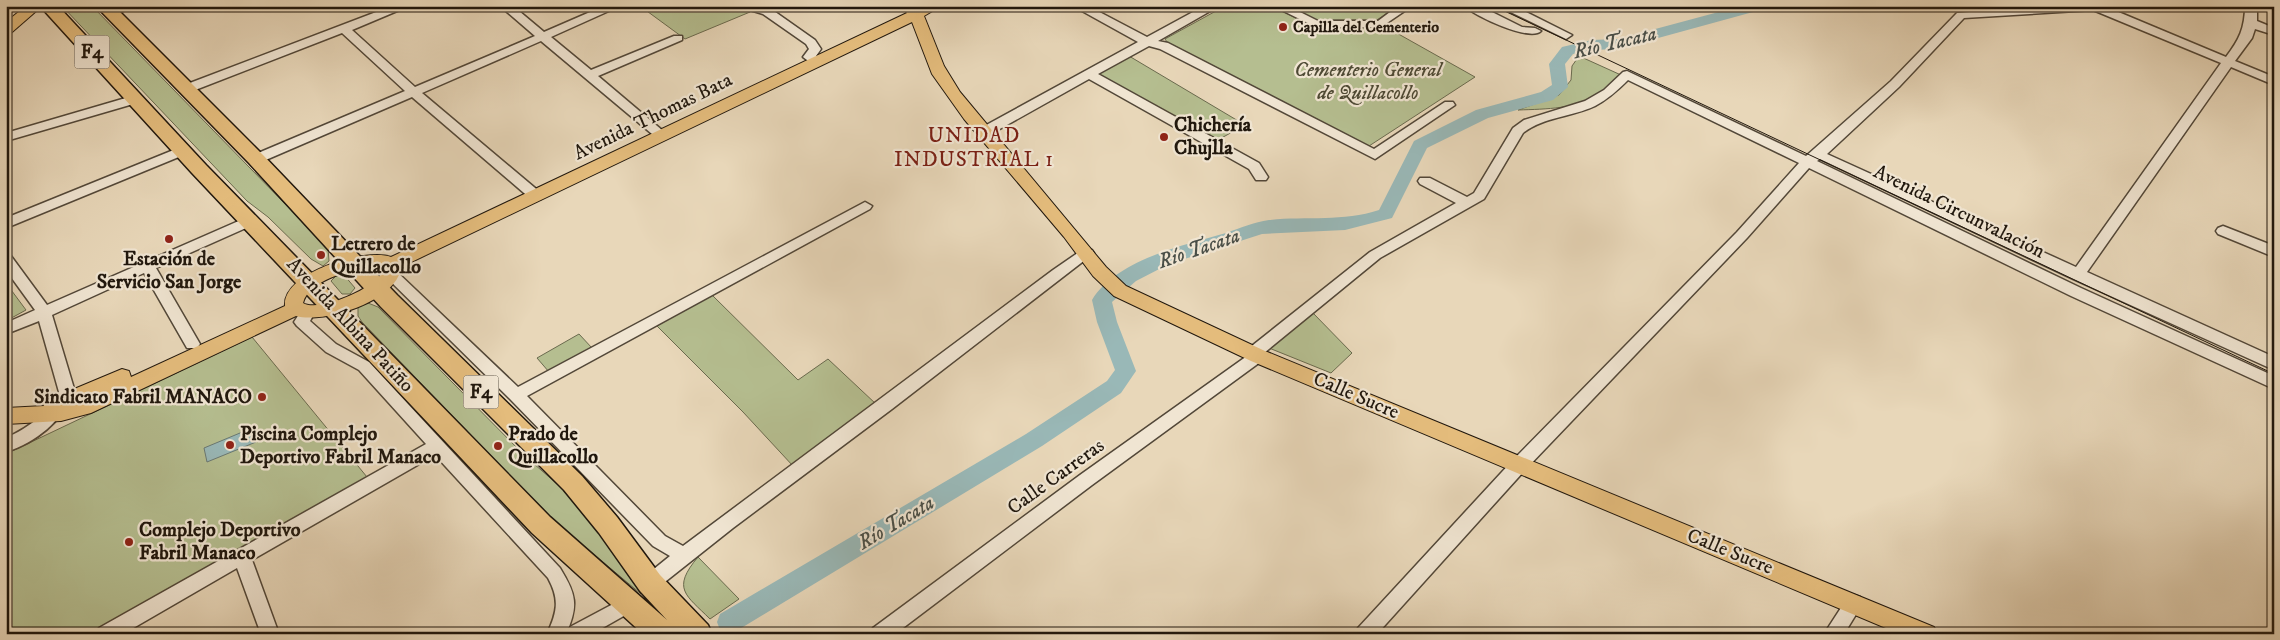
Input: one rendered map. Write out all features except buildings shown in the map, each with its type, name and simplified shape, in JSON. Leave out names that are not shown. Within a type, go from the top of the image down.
[{"type":"highway","name":"Avenida Albina Patiño","points":[[48,6],[250,221],[302,299],[333,308],[541,525],[663,634]]},
{"type":"highway","name":"F4","points":[[107,10],[256,159],[355,263],[386,276],[573,483],[608,525],[650,583],[698,634]]},
{"type":"main road","points":[[6,30],[35,6]]},
{"type":"main road","name":"Avenida Thomas Bata","points":[[302,299],[333,308],[386,276],[536,196],[815,62],[913,10],[934,6]]},
{"type":"main road","name":"Calle Sucre","points":[[913,10],[930,56],[940,74],[984,132],[1115,288],[1256,354],[1926,634]]},
{"type":"main road","points":[[6,405],[59,407],[72,412],[100,401],[302,299],[355,263]]},
{"type":"main road","points":[[6,416],[59,407],[192,344],[302,299]]},
{"type":"street","points":[[107,10],[130,6]]},
{"type":"street","points":[[186,89],[403,6]]},
{"type":"street","points":[[506,6],[663,136]]},
{"type":"street","points":[[256,159],[614,6]]},
{"type":"street","points":[[744,6],[766,11],[810,42],[815,48],[809,57],[815,62]]},
{"type":"street","points":[[1079,6],[1155,42],[1374,155],[1449,105]]},
{"type":"street","points":[[1095,6],[1155,42]]},
{"type":"street","points":[[984,132],[1088,74],[1155,42],[1214,6]]},
{"type":"street","points":[[1279,6],[1316,24],[1381,24],[1406,6]]},
{"type":"street","points":[[1470,6],[1520,30],[1535,31]]},
{"type":"street","points":[[1504,6],[1566,35]]},
{"type":"street","points":[[1365,634],[1519,465],[1742,235],[1813,158],[1895,84],[1961,15],[2097,6],[2274,81]]},
{"type":"street","points":[[2078,275],[2246,38],[2252,23],[2251,6]]},
{"type":"street","points":[[2252,23],[2274,32]]},
{"type":"street","points":[[344,29],[412,91],[536,196]]},
{"type":"street","points":[[591,75],[678,38]]},
{"type":"street","points":[[1088,74],[1254,166],[1261,177]]},
{"type":"street","name":"Avenida Circunvalación","points":[[1626,75],[2274,364]]},
{"type":"street","name":"Calle Carreras","points":[[880,634],[1256,354],[1375,255],[1465,202],[1479,196],[1518,132],[1528,123],[1589,104],[1608,93],[1626,75]]},
{"type":"street","points":[[6,137],[136,99]]},
{"type":"street","points":[[6,223],[182,150]]},
{"type":"street","name":"Avenida Circunvalación","points":[[1813,158],[2076,292],[2274,383]]},
{"type":"street","points":[[1425,181],[1465,202]]},
{"type":"street","points":[[516,395],[865,206]]},
{"type":"street","points":[[6,329],[250,221]]},
{"type":"street","points":[[2223,230],[2274,252]]},
{"type":"street","points":[[650,583],[1042,284],[1087,253]]},
{"type":"street","points":[[6,259],[44,312],[67,392],[59,407],[40,427],[6,446]]},
{"type":"street","points":[[148,267],[192,344]]},
{"type":"street","points":[[386,276],[516,395],[659,541],[683,556]]},
{"type":"street","points":[[302,299],[302,322],[331,348],[364,366],[554,573],[566,593],[568,608],[556,634]]},
{"type":"street","points":[[106,634],[130,628],[242,557],[438,445]]},
{"type":"street","points":[[242,557],[270,634]]},
{"type":"street","points":[[575,634],[630,603]]},
{"type":"street","points":[[1833,634],[1854,603]]},
{"type":"green space","points":[[62,6],[92,6],[328,248],[329,261],[323,266],[311,259],[268,217],[247,201]]},
{"type":"green space","points":[[640,6],[726,6],[750,12],[685,39]]},
{"type":"green space","name":"Cementerio General de Quillacollo","points":[[1225,6],[1272,6],[1316,28],[1386,27],[1475,77],[1369,146],[1167,42],[1165,39]]},
{"type":"green space","points":[[1286,6],[1398,6],[1377,20],[1315,20]]},
{"type":"green space","points":[[1129,56],[1245,125],[1216,141],[1096,75]]},
{"type":"green space","points":[[1579,56],[1621,75],[1605,92],[1582,103],[1561,107],[1518,110],[1559,95],[1571,80],[1572,66]]},
{"type":"green space","points":[[344,275],[355,288],[350,294],[342,294],[331,281],[336,276]]},
{"type":"green space","points":[[6,283],[26,310],[6,321]]},
{"type":"green space","points":[[711,294],[798,380],[828,359],[876,404],[793,466],[743,412],[657,326]]},
{"type":"green space","name":"Prado de Quillacollo","points":[[363,301],[378,307],[525,456],[565,491],[585,514],[620,561],[641,594],[553,520],[362,322],[358,316],[358,304]]},
{"type":"green space","points":[[1312,312],[1352,353],[1331,373],[1269,348]]},
{"type":"green space","points":[[579,334],[592,348],[549,372],[537,358]]},
{"type":"green space","name":"Complejo Deportivo Fabril Manaco","points":[[252,337],[367,477],[88,634],[6,634],[6,454]]},
{"type":"green space","points":[[698,557],[739,599],[710,619],[694,604],[685,591],[685,577]]},
{"type":"water","name":"Piscina Complejo Deportivo Fabril Manaco","points":[[252,428],[256,442],[207,462],[204,448]]},
{"type":"waterway","name":"Río Tacata","points":[[729,622],[1034,440],[1114,387],[1126,371],[1107,322],[1102,300],[1130,276],[1180,253],[1264,227],[1345,224],[1373,219],[1386,214],[1420,145],[1482,114],[1547,96],[1560,87],[1557,64],[1568,50],[1592,45],[1618,44],[1759,6]]},
{"type":"tram line","points":[[1494,6],[2274,374]]},
{"type":"place","name":"Capilla del Cementerio","points":[[1283,27]]},
{"type":"place","name":"Chichería Chujlla","points":[[1164,137]]},
{"type":"place","name":"Estación de Servicio San Jorge","points":[[169,239]]},
{"type":"place","name":"Letrero de Quillacollo","points":[[321,255]]},
{"type":"place","name":"Sindicato Fabril MANACO","points":[[262,397]]},
{"type":"place","name":"Piscina Complejo Deportivo Fabril Manaco","points":[[230,445]]},
{"type":"place","name":"Prado de Quillacollo","points":[[498,446]]},
{"type":"place","name":"Complejo Deportivo Fabril Manaco","points":[[129,542]]},
{"type":"district","name":"UNIDAD INDUSTRIAL 1","points":[[974,148]]}]
